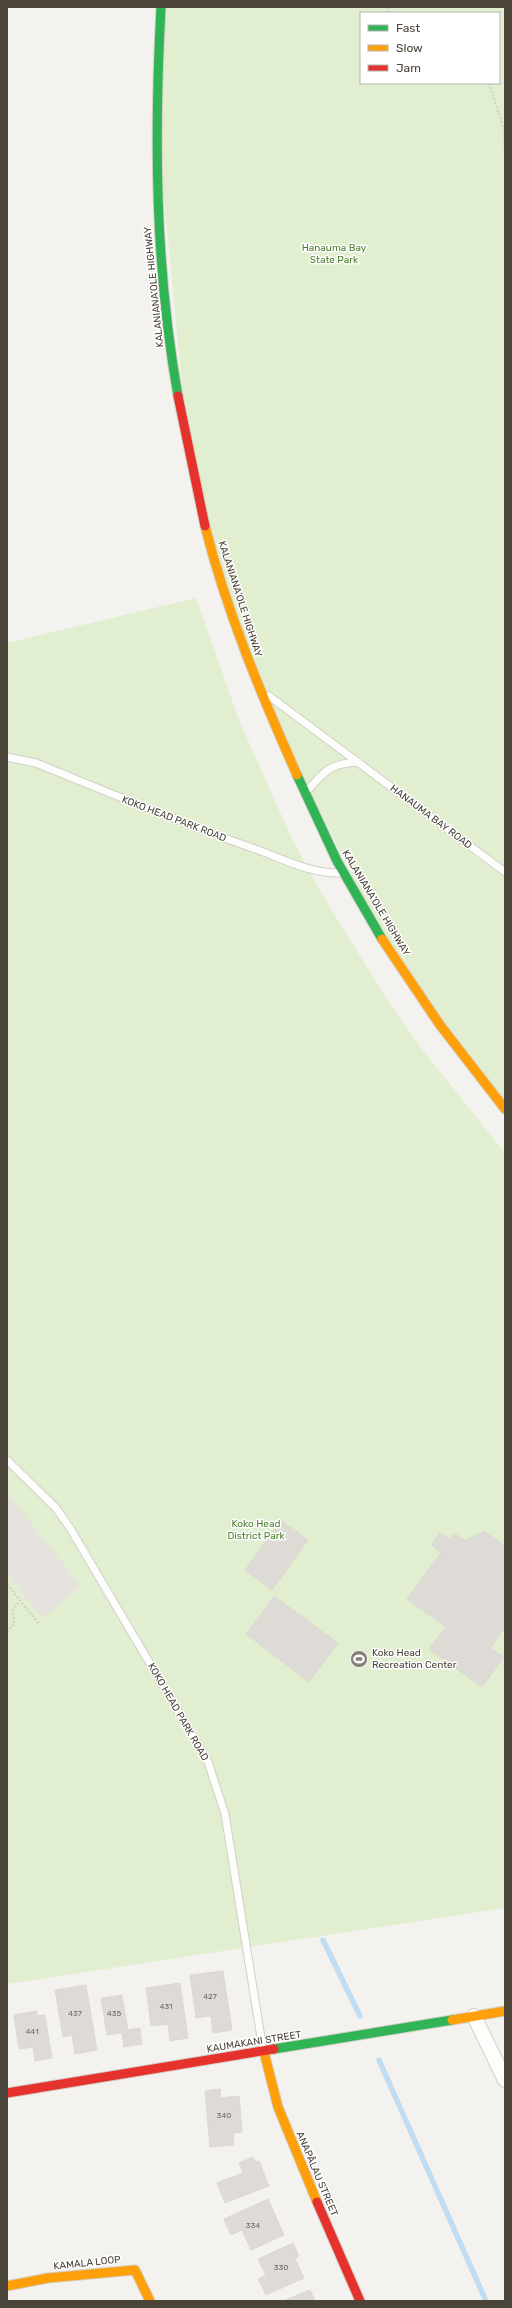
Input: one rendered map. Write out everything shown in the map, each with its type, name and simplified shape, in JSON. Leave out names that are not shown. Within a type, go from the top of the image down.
[{"type":"main road","name":"KALANIANA’OLE HIGHWAY","points":[[161,7],[157,125],[158,220],[170,339],[189,456],[215,562],[258,688],[343,873],[399,963],[470,1067],[505,1109]]},
{"type":"main road","name":"KAUMAKANI STREET","points":[[7,2093],[264,2052],[505,2011]]},
{"type":"main road","name":"ANAPĀLAU STREET","points":[[264,2052],[278,2107],[300,2163],[360,2301]]},
{"type":"main road","name":"KAMALA LOOP","points":[[7,2286],[48,2278],[135,2270],[150,2301]]},
{"type":"street","points":[[474,2016],[505,2080]]},
{"type":"lane","name":"HANAUMA BAY ROAD","points":[[258,688],[505,872]]},
{"type":"lane","name":"KOKO HEAD PARK ROAD","points":[[7,757],[36,763],[296,866],[324,872],[343,873]]},
{"type":"lane","points":[[305,793],[320,777],[337,764],[358,762]]},
{"type":"lane","name":"KOKO HEAD PARK ROAD","points":[[7,1460],[56,1508],[70,1528],[208,1762],[225,1814],[264,2052]]},
{"type":"path","points":[[489,84],[504,130],[505,152]]},
{"type":"path","points":[[7,1584],[39,1624]]},
{"type":"path","points":[[7,1632],[14,1624],[13,1609],[20,1600]]},
{"type":"green space","name":"Hanauma Bay State Park","points":[[161,7],[505,7],[505,1109],[390,950],[258,688],[189,456],[157,125]]},
{"type":"green space","name":"Koko Head District Park","points":[[196,598],[239,720],[292,839],[323,896],[388,1001],[422,1049],[505,1153],[505,1908],[7,1984],[7,643]]},
{"type":"shaded area","points":[[7,1493],[81,1586],[42,1618],[7,1574]]},
{"type":"building","points":[[281,1520],[308,1540],[272,1590],[245,1570]]},
{"type":"building","points":[[484,1531],[505,1546],[505,1627],[490,1648],[504,1657],[482,1687],[429,1649],[446,1627],[407,1599],[441,1552],[431,1545],[440,1533],[450,1539],[454,1533],[465,1541]]},
{"type":"building","points":[[274,1596],[338,1643],[309,1682],[246,1634]]},
{"type":"building","points":[[223,1971],[232,2030],[213,2033],[211,2016],[196,2018],[190,1975]]},
{"type":"building","points":[[180,1983],[188,2038],[170,2041],[168,2024],[151,2026],[146,1988]]},
{"type":"building","points":[[86,1985],[97,2050],[75,2054],[72,2035],[63,2037],[55,1990]]},
{"type":"building","points":[[122,1995],[128,2030],[140,2028],[142,2044],[124,2047],[122,2033],[107,2035],[101,1998]]},
{"type":"building","points":[[36,2011],[37,2016],[45,2015],[52,2058],[35,2061],[33,2047],[19,2049],[14,2015]]},
{"type":"building","points":[[220,2089],[221,2098],[239,2096],[242,2132],[233,2133],[234,2145],[210,2147],[205,2091]]},
{"type":"building","points":[[253,2157],[255,2162],[259,2161],[269,2186],[225,2203],[217,2183],[243,2173],[239,2163]]},
{"type":"building","points":[[268,2199],[284,2235],[251,2250],[242,2230],[231,2235],[224,2219]]},
{"type":"building","points":[[293,2243],[299,2256],[295,2259],[304,2278],[266,2295],[258,2279],[266,2275],[258,2259]]},
{"type":"building","points":[[310,2290],[315,2301],[283,2301]]},
{"type":"waterway","points":[[323,1940],[360,2016]]},
{"type":"waterway","points":[[379,2060],[486,2301]]},
{"type":"traffic: fast","points":[[161,7],[157,104],[158,202],[170,348],[178,396]]},
{"type":"traffic: fast","points":[[297,775],[337,861],[382,939]]},
{"type":"traffic: fast","points":[[274,2049],[452,2020]]},
{"type":"traffic: slow","points":[[205,526],[234,622],[297,775]]},
{"type":"traffic: slow","points":[[382,939],[440,1025],[505,1109]]},
{"type":"traffic: slow","points":[[452,2020],[505,2011]]},
{"type":"traffic: slow","points":[[264,2052],[278,2107],[317,2202]]},
{"type":"traffic: slow","points":[[7,2286],[48,2278],[135,2270],[150,2301]]},
{"type":"traffic: jam","points":[[178,396],[205,526]]},
{"type":"traffic: jam","points":[[7,2093],[274,2049]]},
{"type":"traffic: jam","points":[[317,2202],[360,2301]]},
{"type":"place","name":"Koko Head Recreation Center","points":[[359,1659]]}]
